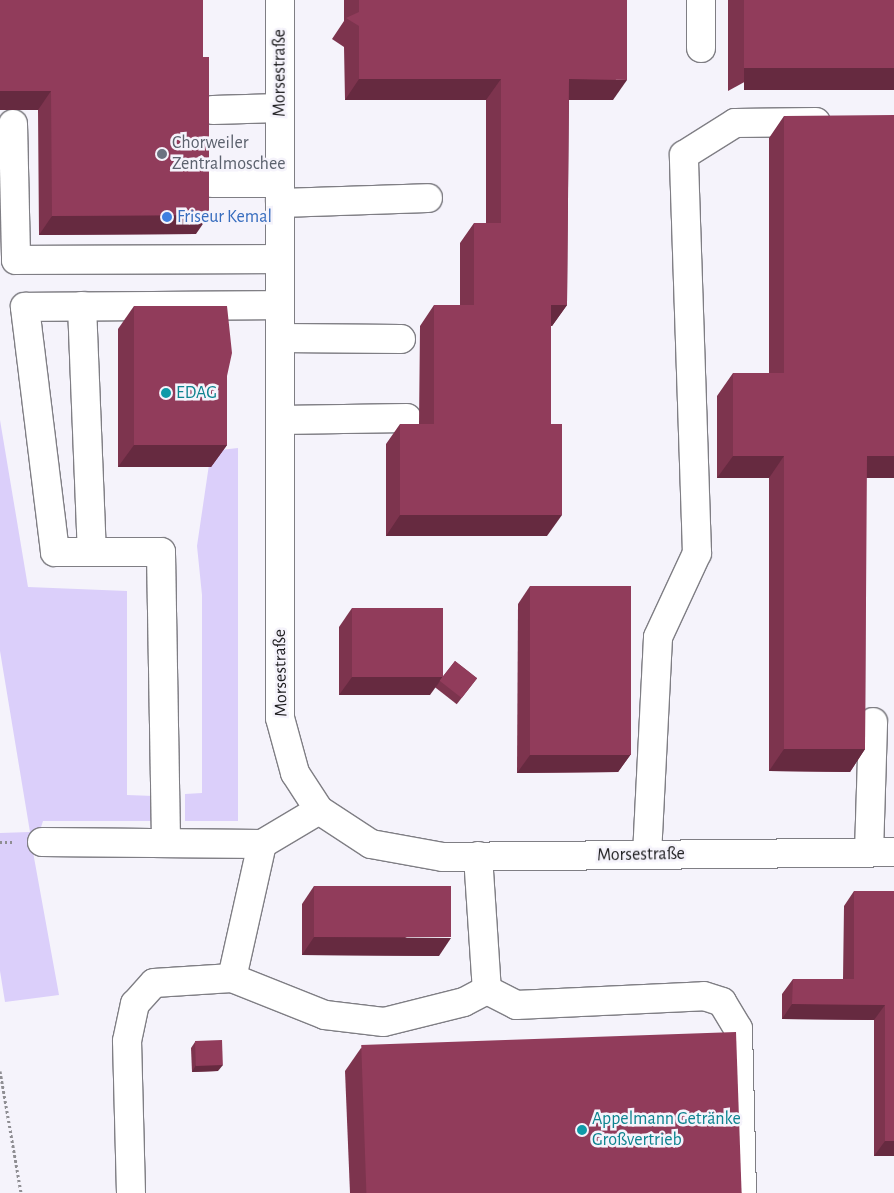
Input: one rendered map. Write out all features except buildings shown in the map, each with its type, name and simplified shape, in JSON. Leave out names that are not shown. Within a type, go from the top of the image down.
[{"type":"street","name":"Morsestraße","points":[[280,0],[280,718],[295,773],[319,810],[371,844],[444,857],[881,852]]},
{"type":"street","points":[[701,0],[701,48]]},
{"type":"street","points":[[213,110],[280,108]]},
{"type":"street","points":[[646,855],[658,637],[697,552],[684,155],[735,123],[844,121]]},
{"type":"street","points":[[13,124],[16,260],[280,259]]},
{"type":"street","points":[[212,183],[280,193],[428,198]]},
{"type":"street","points":[[166,840],[161,552],[55,552],[25,307],[280,305]]},
{"type":"street","points":[[82,306],[92,552]]},
{"type":"street","points":[[280,338],[401,339]]},
{"type":"street","points":[[280,420],[407,418]]},
{"type":"street","points":[[873,722],[881,852]]},
{"type":"street","points":[[42,842],[166,840],[262,844],[319,810]]},
{"type":"street","points":[[232,978],[262,844]]},
{"type":"street","points":[[478,856],[487,990]]},
{"type":"street","points":[[130,1193],[127,1041],[134,1004],[154,983],[232,978],[325,1015],[384,1022],[464,1002],[487,990]]},
{"type":"street","points":[[487,990],[516,1005],[704,996],[722,1002],[738,1028],[742,1193]]},
{"type":"path","points":[[0,1071],[21,1193]]},
{"type":"shaded area","points":[[0,420],[28,587],[127,591],[127,795],[154,796],[153,821],[43,821],[33,852],[59,995],[5,1002],[0,971],[0,833],[30,832],[0,651]]},
{"type":"shaded area","points":[[238,448],[238,821],[185,821],[185,794],[202,793],[202,595],[197,546],[211,451]]},
{"type":"place","name":"Chorweiler Zentralmoschee","points":[[162,154]]},
{"type":"place","name":"Friseur Kemal","points":[[167,217]]},
{"type":"place","name":"EDAG","points":[[166,393]]},
{"type":"place","name":"Appelmann Getränke Großvertrieb","points":[[582,1130]]}]
